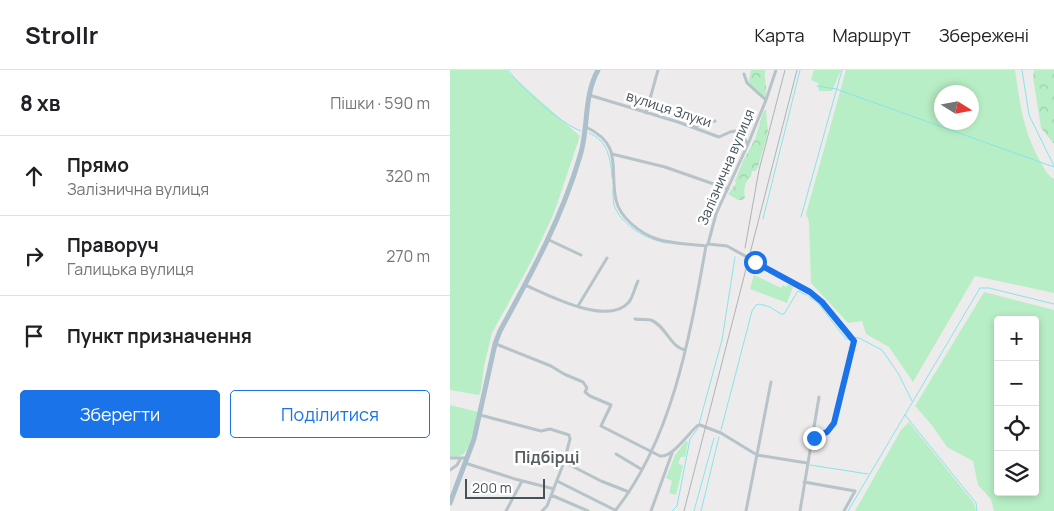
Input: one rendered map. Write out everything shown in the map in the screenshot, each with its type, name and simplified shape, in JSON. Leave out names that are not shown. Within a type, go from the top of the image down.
[{"type":"main road","points":[[450,503],[480,415],[495,344],[500,330],[549,240],[561,211],[580,155],[588,95],[598,70]]},
{"type":"street","points":[[646,113],[658,70]]},
{"type":"street","name":"Залізнична вулиця","points":[[707,245],[716,214],[748,144],[776,70]]},
{"type":"street","name":"Залізнична вулиця","points":[[744,74],[747,83],[766,100]]},
{"type":"street","name":"вулиця Злуки","points":[[588,95],[719,137],[730,132],[742,130]]},
{"type":"street","points":[[692,127],[715,121]]},
{"type":"street","points":[[585,126],[601,136],[612,154],[665,167],[728,189]]},
{"type":"street","points":[[742,130],[752,134]]},
{"type":"street","points":[[742,130],[748,144]]},
{"type":"street","name":"Залізнична вулиця","points":[[612,154],[618,207],[628,220],[646,234],[659,240],[727,246],[807,290],[822,302],[854,341],[834,423],[827,432],[814,438],[811,443]]},
{"type":"street","points":[[549,240],[581,255]]},
{"type":"street","points":[[557,481],[615,511],[629,492],[642,469],[670,407],[685,350],[707,245]]},
{"type":"street","points":[[578,306],[607,258]]},
{"type":"street","points":[[525,285],[595,312],[617,309],[626,305],[638,281]]},
{"type":"street","points":[[635,320],[650,320],[661,327],[676,346],[685,350]]},
{"type":"street","points":[[495,344],[551,366],[583,382],[588,388],[585,392],[611,405],[601,426],[662,456],[673,453]]},
{"type":"street","points":[[746,511],[772,382]]},
{"type":"street","points":[[800,511],[819,397]]},
{"type":"street","points":[[480,415],[541,432],[550,429],[569,435],[570,439],[564,462],[554,489],[542,511]]},
{"type":"street","points":[[651,511],[673,453],[698,425],[732,439],[757,455],[808,463]]},
{"type":"street","points":[[616,454],[642,469]]},
{"type":"street","points":[[450,458],[465,459],[522,481],[554,489]]},
{"type":"street","points":[[450,470],[465,459]]},
{"type":"street","points":[[564,462],[601,481],[629,492]]},
{"type":"street","points":[[506,511],[522,481]]},
{"type":"street","points":[[804,482],[854,491],[844,511]]},
{"type":"street","points":[[551,495],[588,511]]},
{"type":"green space","points":[[450,70],[507,70],[580,136],[554,213],[532,260],[492,333],[479,395],[450,390]]},
{"type":"green space","points":[[751,70],[765,70],[765,98],[748,83]]},
{"type":"green space","points":[[814,70],[841,70],[832,91],[819,91],[818,83],[811,80]]},
{"type":"green space","points":[[846,70],[1015,70],[1026,128],[1034,150],[1044,169],[1054,179],[1054,293],[975,276],[913,382],[889,347],[866,334],[862,321],[848,323],[811,283],[809,222],[806,214]]},
{"type":"green space","points":[[1034,70],[1054,70],[1054,144],[1041,128],[1033,77]]},
{"type":"green space","points":[[766,110],[768,132],[758,167],[755,171],[752,171],[751,177],[746,183],[744,189],[745,197],[743,200],[738,200],[728,194],[736,183],[735,181],[743,161],[755,139],[763,112]]},
{"type":"green space","points":[[754,275],[781,288],[783,285],[786,287],[788,284],[793,287],[787,303],[750,289]]},
{"type":"green space","points":[[984,292],[1054,310],[1054,511],[994,511],[991,499],[978,485],[973,461],[947,447],[931,424],[915,406]]},
{"type":"green space","points":[[450,405],[478,412],[468,448],[461,456],[450,457]]},
{"type":"green space","points":[[909,422],[974,503],[976,511],[855,511],[901,430]]},
{"type":"green space","points":[[686,441],[688,442],[685,457],[681,457],[678,463],[683,466],[676,495],[669,493],[672,481],[666,478],[675,455]]},
{"type":"waterway","points":[[508,70],[522,86],[562,121],[581,131]]},
{"type":"waterway","points":[[763,219],[800,70]]},
{"type":"waterway","points":[[801,217],[842,70]]},
{"type":"waterway","points":[[1022,70],[1029,115],[1054,166]]},
{"type":"waterway","points":[[817,86],[836,89],[1054,167]]},
{"type":"waterway","points":[[589,133],[600,140],[607,151],[611,164],[612,178]]},
{"type":"waterway","points":[[613,189],[614,205],[622,219],[643,235],[667,243]]},
{"type":"waterway","points":[[699,424],[722,340],[735,257]]},
{"type":"waterway","points":[[848,511],[980,288],[989,288],[1054,304]]},
{"type":"waterway","points":[[721,430],[752,311],[756,305],[760,304],[784,314],[798,291],[806,295]]},
{"type":"waterway","points":[[809,297],[817,302],[846,339],[849,339]]},
{"type":"waterway","points":[[853,337],[859,338],[882,350],[898,373],[912,401]]},
{"type":"waterway","points":[[905,415],[976,503],[977,511]]},
{"type":"waterway","points":[[672,511],[677,506],[690,439],[698,428]]},
{"type":"waterway","points":[[701,511],[719,437]]},
{"type":"waterway","points":[[694,511],[714,438]]},
{"type":"waterway","points":[[810,465],[868,474]]},
{"type":"railway","points":[[745,248],[759,170],[785,70]]},
{"type":"railway","points":[[684,511],[797,70]]},
{"type":"district","name":"Підбірці","points":[[547,457]]},
{"type":"route","points":[[755,262],[810,292],[822,302],[854,341],[834,423],[827,432],[814,438]]}]
